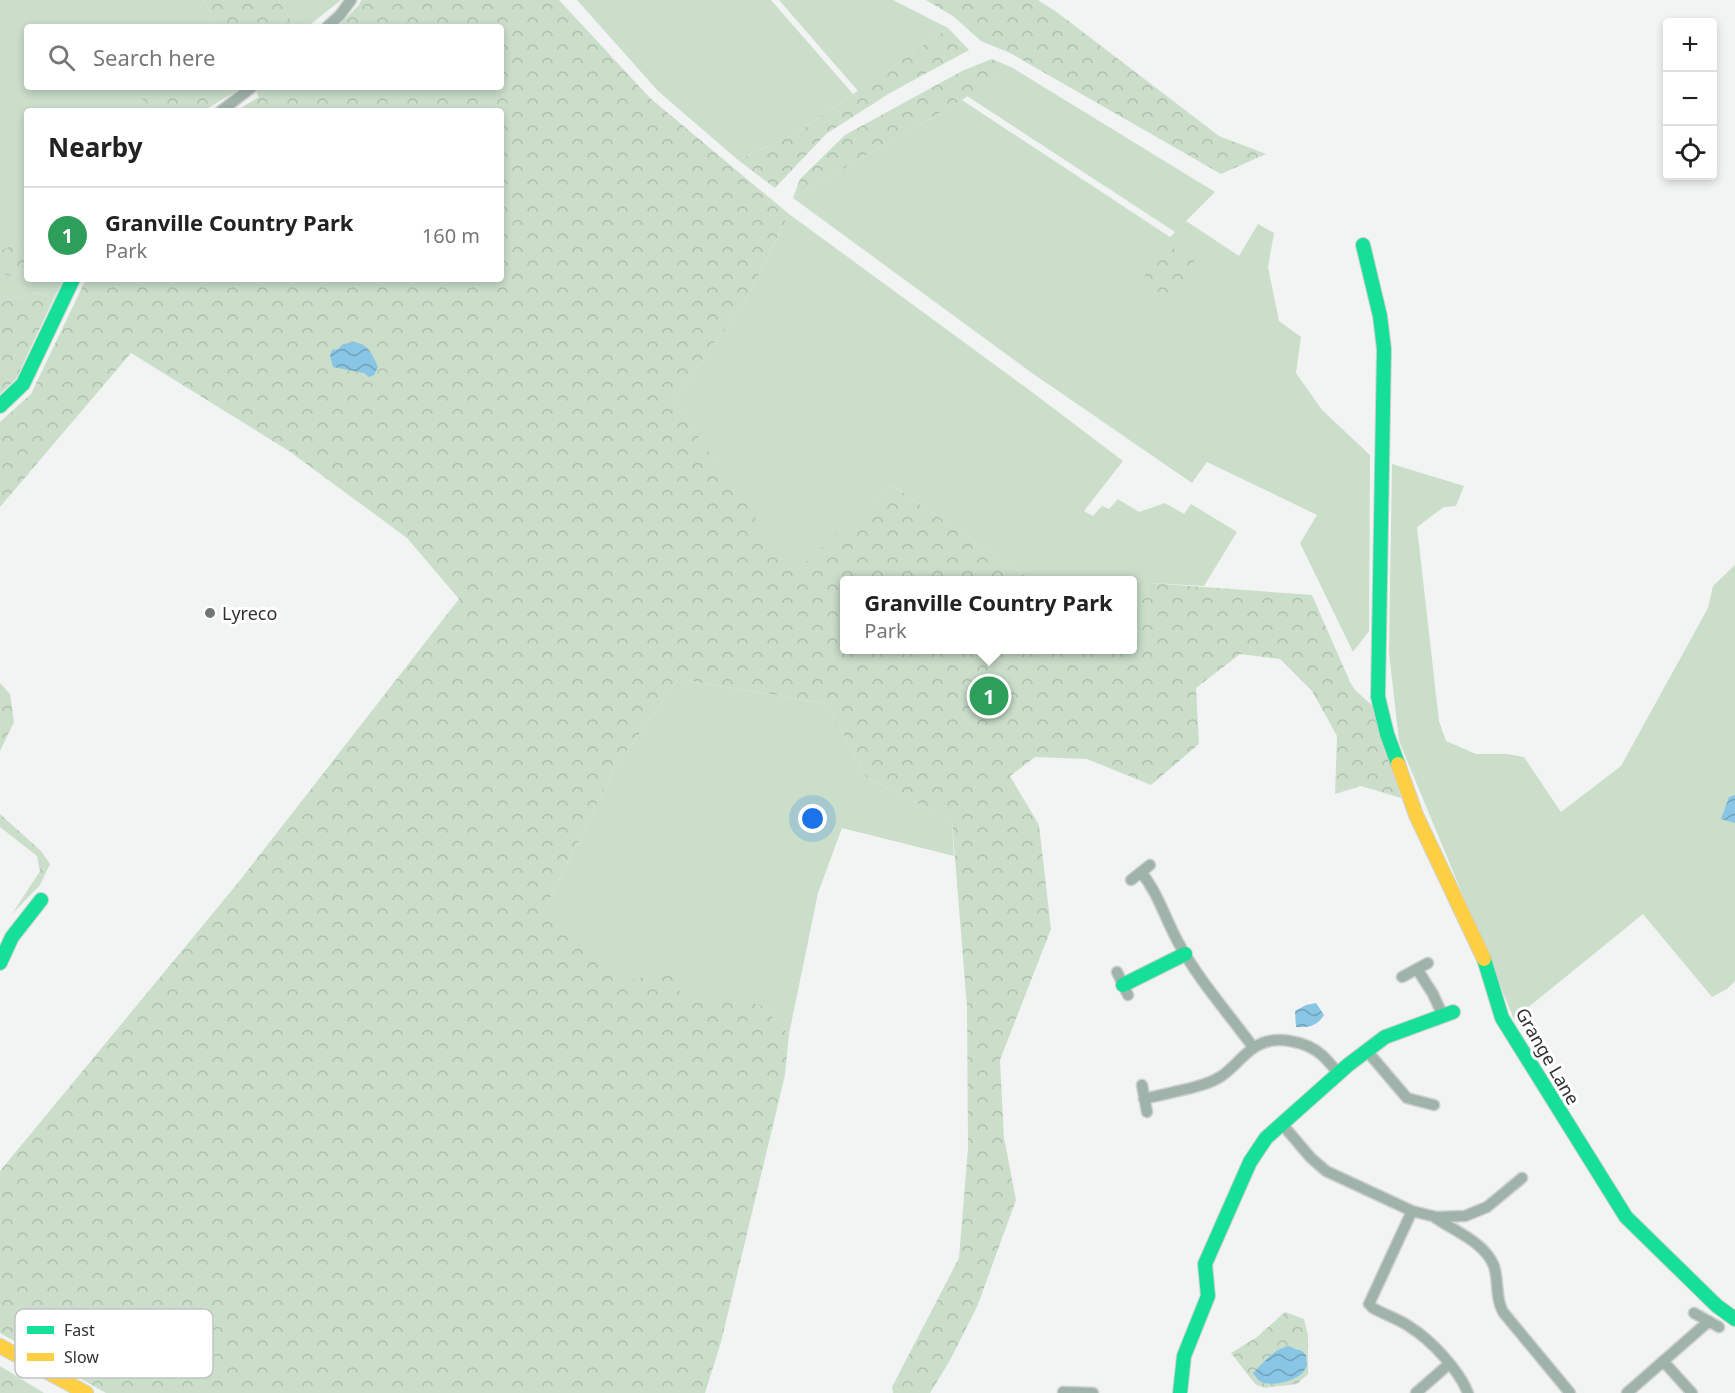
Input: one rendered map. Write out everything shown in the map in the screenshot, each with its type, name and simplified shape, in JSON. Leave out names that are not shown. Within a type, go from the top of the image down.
[{"type":"street","points":[[330,24],[351,0]]},
{"type":"street","points":[[225,108],[248,90]]},
{"type":"street","name":"Grange Lane","points":[[1363,245],[1380,316],[1384,349],[1378,697],[1387,734],[1416,815],[1485,961],[1503,1018],[1626,1217],[1717,1306],[1735,1319]]},
{"type":"street","points":[[0,406],[23,384],[72,282]]},
{"type":"street","points":[[1131,880],[1146,869],[1185,954],[1253,1047]]},
{"type":"street","points":[[0,963],[12,937],[41,900]]},
{"type":"street","points":[[1123,984],[1185,954]]},
{"type":"street","points":[[1402,977],[1428,963]]},
{"type":"street","points":[[1179,1393],[1184,1356],[1208,1296],[1205,1264],[1250,1162],[1266,1138],[1385,1037],[1448,1014],[1417,969]]},
{"type":"street","points":[[1144,1099],[1218,1078],[1234,1067],[1253,1047],[1265,1041],[1283,1039],[1312,1049],[1322,1055],[1339,1074]]},
{"type":"street","points":[[1367,1051],[1407,1098],[1434,1105]]},
{"type":"street","points":[[1142,1085],[1147,1112]]},
{"type":"street","points":[[1282,1124],[1311,1158],[1326,1171],[1412,1211],[1433,1216],[1465,1216],[1487,1206],[1522,1178]]},
{"type":"street","points":[[1412,1211],[1369,1305],[1408,1325],[1422,1335],[1460,1377],[1468,1393]]},
{"type":"street","points":[[1433,1216],[1469,1238],[1493,1264],[1498,1302],[1503,1312],[1570,1393]]},
{"type":"street","points":[[1694,1313],[1719,1327]]},
{"type":"street","points":[[1627,1393],[1709,1321]]},
{"type":"street","points":[[0,1346],[15,1354]]},
{"type":"street","points":[[0,1358],[15,1366]]},
{"type":"street","points":[[1663,1361],[1692,1393]]},
{"type":"street","points":[[1416,1393],[1447,1362]]},
{"type":"street","points":[[37,1378],[64,1393]]},
{"type":"street","points":[[59,1378],[86,1393]]},
{"type":"street","points":[[1063,1392],[1093,1393]]},
{"type":"green space","points":[[0,0],[203,0],[217,24],[24,24],[24,90],[158,90],[143,98],[150,108],[24,108],[24,235],[15,243],[0,250]]},
{"type":"green space","points":[[203,0],[278,0],[294,24],[217,24]]},
{"type":"green space","points":[[278,0],[341,0],[311,24],[294,24]]},
{"type":"green space","points":[[361,0],[559,0],[650,98],[789,214],[741,309],[673,401],[794,572],[893,486],[1025,576],[840,576],[840,654],[1137,654],[1137,594],[1150,583],[1312,595],[1350,682],[1355,690],[1374,707],[1401,798],[1361,786],[1335,794],[1337,736],[1312,691],[1280,659],[1240,654],[1196,688],[1199,744],[1151,785],[1087,759],[1035,757],[1010,776],[1039,825],[1051,929],[1000,1060],[1004,1138],[1016,1200],[977,1307],[949,1362],[930,1393],[893,1393],[892,1387],[959,1258],[968,1148],[967,1007],[952,821],[867,778],[827,704],[678,679],[613,771],[546,907],[631,981],[673,967],[684,1006],[703,995],[761,1005],[789,1034],[785,1075],[721,1342],[705,1393],[106,1393],[80,1378],[213,1378],[213,1309],[15,1309],[15,1341],[0,1333],[0,1171],[237,884],[459,599],[407,538],[289,451],[131,353],[0,507],[0,422],[31,394],[85,282],[504,282],[504,108],[241,108],[259,97],[256,90],[504,90],[504,24],[340,24]]},
{"type":"green space","points":[[577,0],[771,0],[853,94],[797,133],[738,160],[658,91]]},
{"type":"green space","points":[[779,0],[893,0],[948,28],[858,91]]},
{"type":"green space","points":[[926,0],[1038,0],[1219,136],[1266,154],[1221,174],[1010,53],[981,41],[953,16]]},
{"type":"green space","points":[[948,28],[969,50],[890,93],[826,134],[775,188],[738,160],[797,133]]},
{"type":"green space","points":[[992,59],[1011,67],[962,100],[793,198],[800,179],[845,135],[962,71]]},
{"type":"green space","points":[[1011,67],[1215,192],[1186,221],[1239,256],[1258,224],[1274,233],[1268,267],[1279,321],[1301,337],[1296,373],[1322,410],[1370,455],[1369,631],[1353,652],[1300,543],[1317,515],[1207,462],[1192,483],[1032,373],[793,198],[962,100],[1170,237],[1175,232],[967,96]]},
{"type":"green space","points":[[157,90],[238,90],[208,108],[150,108],[142,98]]},
{"type":"green space","points":[[789,214],[1123,461],[1084,511],[1093,516],[1102,506],[1109,509],[1118,499],[1139,512],[1165,503],[1184,514],[1191,504],[1237,532],[1204,586],[1150,583],[1137,594],[1137,576],[1025,576],[893,486],[794,573],[673,401],[741,309]]},
{"type":"green space","points":[[24,235],[24,268],[14,276],[0,275],[0,250]]},
{"type":"green space","points":[[1168,245],[1194,261],[1198,280],[1178,296],[1143,289],[1146,268]]},
{"type":"green space","points":[[24,268],[24,282],[62,282],[54,298],[35,293],[0,303],[0,275],[14,276]]},
{"type":"green space","points":[[35,293],[54,298],[16,379],[0,394],[0,303]]},
{"type":"green space","points":[[1392,464],[1464,486],[1456,506],[1444,507],[1417,527],[1439,721],[1446,741],[1476,754],[1507,754],[1524,757],[1561,812],[1621,766],[1708,608],[1713,586],[1735,565],[1735,981],[1727,989],[1712,997],[1643,914],[1514,1019],[1399,741],[1389,653]]},
{"type":"green space","points":[[678,679],[827,704],[867,778],[952,821],[954,856],[842,828],[818,893],[789,1034],[761,1005],[684,1006],[631,982],[283,1031],[546,907],[613,771]]},
{"type":"green space","points":[[0,683],[10,694],[14,722],[0,751]]},
{"type":"green space","points":[[0,814],[41,851],[50,864],[40,885],[12,914],[40,871],[37,856],[0,827]]},
{"type":"green space","points":[[1285,1312],[1304,1319],[1308,1336],[1308,1374],[1297,1384],[1264,1388],[1255,1384],[1231,1353],[1257,1337]],"holes":[[[1296,1348],[1306,1355],[1303,1370],[1293,1379],[1279,1383],[1263,1383],[1264,1366],[1274,1354]]]},
{"type":"green space","points":[[0,1366],[15,1375],[15,1378],[20,1378],[44,1393],[0,1393]]},
{"type":"water","points":[[355,342],[364,345],[372,354],[378,367],[374,375],[369,377],[364,373],[333,367],[330,356],[332,350],[338,349],[343,344]]},
{"type":"water","points":[[1735,795],[1735,823],[1721,819],[1729,797]]},
{"type":"water","points":[[1316,1003],[1324,1015],[1321,1019],[1312,1026],[1296,1027],[1295,1011]]},
{"type":"water","points":[[1288,1346],[1306,1355],[1305,1370],[1295,1378],[1282,1383],[1269,1384],[1259,1380],[1253,1373],[1272,1354]]},
{"type":"traffic: fast","points":[[1363,245],[1380,316],[1384,349],[1378,697],[1387,734],[1398,764]]},
{"type":"traffic: fast","points":[[0,406],[23,384],[72,282]]},
{"type":"traffic: fast","points":[[0,963],[12,937],[41,900]]},
{"type":"traffic: fast","points":[[1123,985],[1185,954]]},
{"type":"traffic: fast","points":[[1484,959],[1502,1018],[1626,1217],[1717,1306],[1735,1319]]},
{"type":"traffic: fast","points":[[1180,1393],[1184,1356],[1208,1296],[1205,1264],[1250,1162],[1266,1138],[1348,1065],[1385,1037],[1453,1012]]},
{"type":"traffic: slow","points":[[1398,764],[1416,815],[1484,959]]},
{"type":"traffic: slow","points":[[0,1346],[15,1354]]},
{"type":"traffic: slow","points":[[59,1378],[86,1393]]},
{"type":"place","name":"Lyreco","points":[[210,613]]},
{"type":"place","name":"Granville Country Park","points":[[989,696]]}]
